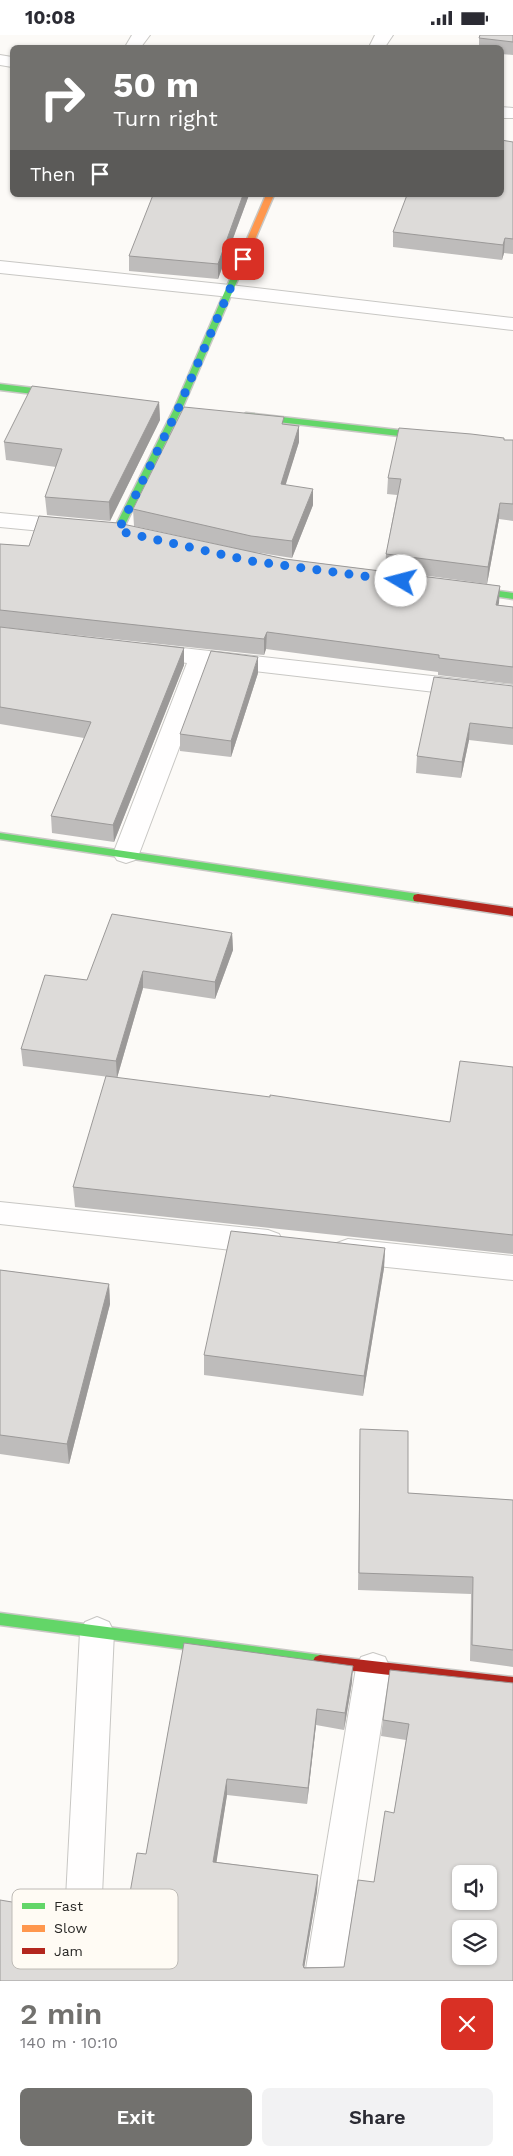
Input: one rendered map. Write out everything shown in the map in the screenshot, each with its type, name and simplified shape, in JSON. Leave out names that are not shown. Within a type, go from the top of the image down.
[{"type":"street","points":[[118,531],[178,409],[269,197]]},
{"type":"street","points":[[0,267],[230,291],[513,324]]},
{"type":"street","points":[[0,387],[79,397]]},
{"type":"street","points":[[237,415],[444,438]]},
{"type":"street","points":[[0,520],[118,531],[156,539]]},
{"type":"street","points":[[455,588],[513,595]]},
{"type":"street","points":[[125,649],[513,693]]},
{"type":"street","points":[[126,854],[202,657]]},
{"type":"street","points":[[0,836],[513,912]]},
{"type":"street","points":[[0,1213],[296,1245]]},
{"type":"street","points":[[326,1248],[513,1268]]},
{"type":"street","points":[[0,1619],[373,1668],[513,1683]]},
{"type":"street","points":[[84,1889],[97,1632]]},
{"type":"street","points":[[323,1981],[373,1668]]},
{"type":"building","points":[[480,35],[513,35],[513,42],[479,38]]},
{"type":"building","points":[[504,140],[513,142],[513,239],[505,238],[503,245],[393,232],[406,197],[504,197]]},
{"type":"building","points":[[152,197],[242,197],[218,264],[129,256]]},
{"type":"building","points":[[32,386],[159,402],[109,502],[45,497],[62,449],[4,442]]},
{"type":"building","points":[[184,407],[284,417],[282,424],[299,426],[281,484],[313,489],[292,541],[251,536],[133,509]]},
{"type":"building","points":[[399,428],[471,434],[513,440],[513,504],[500,503],[488,567],[386,554],[401,479],[388,478]]},
{"type":"building","points":[[39,516],[118,523],[285,559],[500,586],[496,605],[513,607],[513,667],[439,658],[439,655],[267,632],[264,639],[0,610],[0,544],[29,546]]},
{"type":"building","points":[[0,627],[184,648],[113,825],[51,816],[91,722],[0,707]]},
{"type":"building","points":[[211,651],[258,657],[231,741],[180,734]]},
{"type":"building","points":[[434,677],[513,686],[513,728],[470,723],[462,762],[417,756]]},
{"type":"building","points":[[112,914],[232,933],[215,982],[143,971],[116,1061],[21,1049],[45,975],[87,980]]},
{"type":"building","points":[[460,1061],[513,1067],[513,1235],[73,1187],[106,1076],[270,1097],[270,1095],[450,1122]]},
{"type":"building","points":[[231,1231],[385,1248],[364,1376],[204,1355]]},
{"type":"building","points":[[0,1270],[109,1284],[67,1444],[0,1435]]},
{"type":"building","points":[[360,1429],[408,1431],[408,1493],[513,1500],[513,1650],[472,1645],[473,1577],[359,1573]]},
{"type":"building","points":[[184,1643],[353,1666],[345,1713],[317,1709],[308,1788],[227,1779],[213,1862],[318,1875],[304,1968],[344,1967],[358,1880],[374,1882],[385,1811],[394,1813],[409,1724],[383,1720],[390,1670],[513,1683],[513,1981],[0,1981],[0,1900],[12,1902],[12,1969],[178,1969],[178,1889],[131,1889],[137,1853],[146,1854]]},
{"type":"traffic: fast","points":[[146,537],[118,531],[178,409],[237,272]]},
{"type":"traffic: fast","points":[[0,387],[67,395]]},
{"type":"traffic: fast","points":[[246,416],[434,437]]},
{"type":"traffic: fast","points":[[462,589],[513,596]]},
{"type":"traffic: fast","points":[[0,836],[418,898]]},
{"type":"traffic: fast","points":[[0,1619],[320,1661]]},
{"type":"traffic: slow","points":[[237,272],[269,197]]},
{"type":"traffic: jam","points":[[418,898],[513,912]]},
{"type":"traffic: jam","points":[[320,1661],[513,1683]]},
{"type":"route","points":[[243,259],[178,409],[118,531],[251,561],[401,581]]}]
